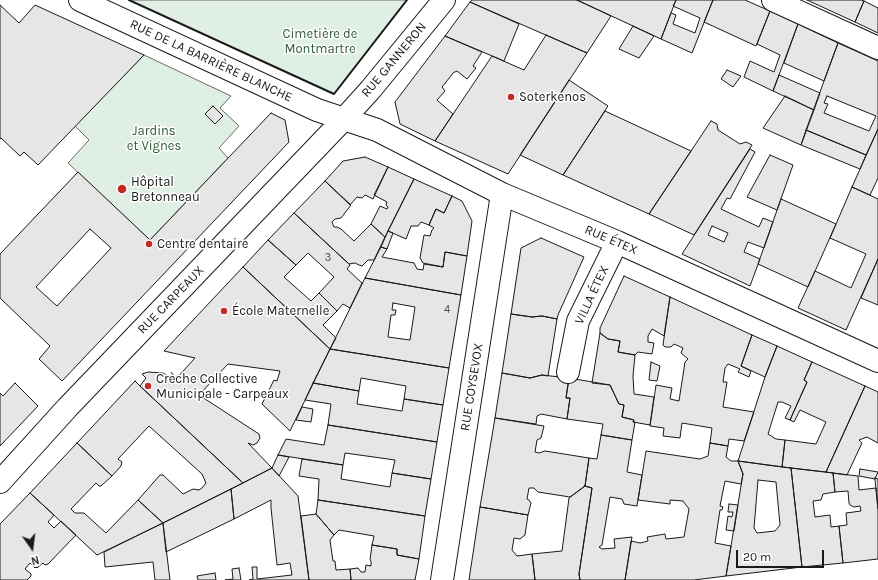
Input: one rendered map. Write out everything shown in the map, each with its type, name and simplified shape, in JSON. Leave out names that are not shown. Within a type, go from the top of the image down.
[{"type":"street","name":"RUE DE LA BARRIÈRE BLANCHE","points":[[80,0],[317,110],[343,120]]},
{"type":"street","name":"RUE GANNERON","points":[[343,120],[371,89],[444,0]]},
{"type":"street","points":[[773,0],[878,48]]},
{"type":"street","name":"RUE ÉTEX","points":[[343,120],[377,130],[502,194],[617,242],[878,361]]},
{"type":"street","name":"RUE CARPEAUX","points":[[0,482],[78,397],[343,120]]},
{"type":"street","name":"RUE COYSEVOX","points":[[442,580],[502,194]]},
{"type":"street","name":"VILLA ÉTEX","points":[[568,372],[578,321],[617,242]]},
{"type":"green space","name":"Cimetière de Montmartre","points":[[129,0],[407,0],[334,94]]},
{"type":"green space","name":"Jardins et Vignes","points":[[144,55],[231,96],[220,108],[239,126],[219,148],[228,158],[150,240],[68,163],[89,140],[75,126]]},
{"type":"building","points":[[472,0],[577,0],[611,16],[587,53],[470,2]]},
{"type":"building","points":[[577,0],[676,0],[661,39]]},
{"type":"building","points":[[676,0],[713,0],[692,53],[661,39],[671,13],[676,15],[673,24],[695,33],[700,18],[673,6]]},
{"type":"building","points":[[713,0],[745,0],[770,11],[756,46],[704,22]]},
{"type":"building","points":[[807,0],[861,0],[864,1],[855,22]]},
{"type":"building","points":[[864,1],[878,8],[878,33],[855,22]]},
{"type":"building","points":[[470,2],[519,24],[504,61],[445,36]]},
{"type":"building","points":[[0,5],[19,23],[35,5],[144,55],[38,165],[24,152],[20,156],[1,138],[0,139]]},
{"type":"building","points":[[770,11],[798,24],[773,91],[744,77],[750,61],[774,72],[780,55],[757,44]]},
{"type":"building","points":[[798,24],[838,43],[824,81],[784,63]]},
{"type":"building","points":[[633,26],[654,36],[639,58],[619,49]]},
{"type":"building","name":"Soterkenos","points":[[546,35],[587,53],[508,174],[435,141],[492,56],[524,70]]},
{"type":"building","points":[[445,36],[482,52],[473,66],[476,68],[467,79],[457,71],[454,72],[442,87],[445,91],[437,100],[453,114],[435,141],[400,124],[395,102]]},
{"type":"building","points":[[838,43],[878,61],[878,129],[866,155],[806,130]],"holes":[[[827,96],[876,116],[869,131],[824,113],[828,104],[824,103]]]},
{"type":"building","points":[[727,70],[741,76],[733,87],[721,79]]},
{"type":"building","points":[[779,75],[820,93],[814,110],[773,91]]},
{"type":"building","points":[[569,80],[608,106],[563,175],[520,155]]},
{"type":"building","points":[[785,96],[814,110],[801,145],[763,128]]},
{"type":"building","points":[[213,106],[223,116],[215,124],[205,114]]},
{"type":"building","points":[[605,111],[691,151],[649,214],[563,175]]},
{"type":"building","name":"Centre dentaire","points":[[271,113],[285,120],[289,142],[62,381],[39,359],[50,346],[0,298],[0,254],[78,172],[150,240]],"holes":[[[90,229],[111,248],[57,306],[36,287]]]},
{"type":"building","points":[[711,121],[717,124],[718,130],[740,144],[746,142],[752,145],[694,235],[649,214]]},
{"type":"building","points":[[878,129],[878,178],[870,195],[852,187]]},
{"type":"building","points":[[806,130],[866,155],[860,169],[801,145]]},
{"type":"building","points":[[750,149],[755,152],[730,199],[727,198],[721,209],[759,227],[763,218],[773,222],[764,248],[748,242],[744,252],[760,259],[750,286],[682,254]],"holes":[[[712,226],[728,233],[724,242],[708,235]]]},
{"type":"building","points":[[770,155],[793,165],[777,210],[747,197]]},
{"type":"building","points":[[365,157],[388,167],[373,199],[365,195],[362,198],[357,197],[350,205],[325,181],[343,161]]},
{"type":"building","points":[[388,167],[414,179],[385,237],[371,224],[380,206],[387,209],[388,207],[386,205],[387,202],[374,195]]},
{"type":"building","points":[[414,179],[452,196],[444,213],[436,209],[429,225],[421,222],[418,226],[411,226],[406,239],[388,231]]},
{"type":"building","points":[[325,181],[351,205],[341,218],[335,219],[332,222],[334,227],[341,229],[354,241],[371,224],[385,237],[374,260],[368,260],[362,266],[355,263],[349,264],[294,213]]},
{"type":"building","points":[[852,187],[878,199],[878,259],[846,330],[798,308],[815,271],[851,288],[866,254],[830,238]]},
{"type":"building","points":[[452,196],[462,201],[472,221],[467,256],[445,252],[443,267],[423,263],[420,258],[424,235],[430,236],[434,228],[429,225],[436,209],[444,213]]},
{"type":"building","points":[[781,199],[836,224],[808,287],[758,264]]},
{"type":"building","points":[[294,213],[350,265],[347,269],[362,283],[350,308],[343,304],[337,311],[319,293],[334,277],[308,253],[296,265],[268,240]]},
{"type":"building","points":[[388,231],[393,233],[387,249],[381,247]]},
{"type":"building","points":[[541,238],[584,257],[557,319],[542,316],[532,317],[511,314],[521,248]]},
{"type":"building","points":[[268,240],[296,265],[284,277],[311,301],[319,293],[337,311],[323,325],[336,338],[330,349],[243,267]]},
{"type":"building","points":[[381,247],[387,249],[382,257],[414,263],[417,269],[423,270],[424,264],[443,267],[445,252],[467,256],[461,295],[365,278]]},
{"type":"building","points":[[878,259],[878,305],[861,298]]},
{"type":"building","points":[[243,267],[330,349],[290,431],[262,404],[274,380],[277,381],[280,371],[228,364],[199,395],[259,434],[260,438],[257,443],[253,445],[248,443],[272,468],[243,483],[140,386],[146,378],[142,374],[148,372],[163,373],[175,380],[195,358],[164,351]]},
{"type":"building","points":[[624,276],[670,297],[664,336],[652,329],[648,336],[648,342],[654,343],[652,354],[638,352],[635,355],[618,352],[620,341],[608,339],[600,333],[600,328]]},
{"type":"building","points":[[365,278],[461,295],[449,368],[330,349]],"holes":[[[393,303],[415,307],[410,340],[388,337],[391,315],[395,315],[396,310],[392,310]]]},
{"type":"building","points":[[670,297],[752,335],[741,366],[751,371],[749,377],[738,372],[740,369],[728,364],[725,368],[723,382],[727,382],[723,407],[754,412],[744,441],[729,439],[728,446],[710,443],[712,428],[682,423],[680,438],[663,436],[664,428],[650,426],[656,385],[672,388],[670,399],[679,401],[685,362],[688,359],[681,353],[683,348],[674,344],[671,347],[665,347],[663,345]]},
{"type":"building","points":[[511,314],[532,317],[542,316],[557,319],[548,376],[542,375],[530,378],[502,373]]},
{"type":"building","points":[[600,333],[608,339],[620,341],[618,352],[635,355],[633,376],[634,394],[654,397],[650,425],[633,422],[634,420],[622,417],[624,405],[619,404],[610,385],[592,383]]},
{"type":"building","points":[[752,335],[777,346],[765,377],[741,366]]},
{"type":"building","points":[[777,346],[812,362],[804,380],[807,382],[790,420],[785,418],[791,406],[778,402],[768,434],[776,439],[785,440],[782,467],[738,461],[765,377]]},
{"type":"building","points":[[330,349],[449,368],[443,405],[404,399],[406,386],[361,378],[359,391],[313,383]]},
{"type":"building","points":[[651,362],[660,366],[657,381],[649,380]]},
{"type":"building","points":[[812,362],[865,386],[826,472],[782,467],[785,440],[816,444],[826,422],[800,410],[794,422],[790,420],[807,382],[804,380]]},
{"type":"building","points":[[502,373],[530,378],[542,375],[569,378],[566,398],[570,398],[567,419],[541,414],[537,416],[536,424],[495,418]]},
{"type":"building","points":[[569,378],[610,385],[619,404],[624,405],[622,417],[634,420],[633,422],[635,422],[632,440],[601,435],[603,424],[567,419],[570,398],[566,398]]},
{"type":"building","points":[[135,381],[243,483],[163,523],[138,500],[160,475],[163,475],[183,494],[193,489],[199,490],[202,488],[206,483],[202,474],[149,426],[118,459],[122,462],[121,466],[112,476],[77,443]]},
{"type":"building","points":[[15,383],[38,406],[0,446],[0,393],[3,396]]},
{"type":"building","points":[[313,383],[359,391],[357,404],[402,411],[404,399],[443,405],[437,442],[328,425],[331,404],[305,400]]},
{"type":"building","points":[[865,386],[878,392],[878,443],[867,437],[859,440],[862,443],[847,475],[826,472]]},
{"type":"building","points":[[302,407],[313,409],[311,422],[296,420]]},
{"type":"building","points":[[495,418],[544,426],[541,438],[537,440],[535,452],[539,453],[545,451],[589,458],[585,486],[570,497],[538,492],[534,488],[529,488],[527,499],[531,503],[528,515],[480,507]]},
{"type":"building","points":[[328,425],[437,442],[431,479],[392,473],[395,460],[345,453],[343,465],[278,455],[286,439],[324,445]]},
{"type":"building","points":[[601,435],[632,440],[627,472],[642,475],[637,506],[624,504],[622,499],[610,497],[602,545],[599,547],[602,549],[615,548],[614,539],[632,537],[625,580],[580,580],[579,574],[592,488],[585,486],[589,458],[597,459]]},
{"type":"building","points":[[77,443],[112,476],[101,486],[96,483],[71,509],[75,513],[84,513],[106,533],[138,500],[163,523],[97,555],[30,493]]},
{"type":"building","points":[[710,443],[728,446],[726,457],[731,461],[738,461],[743,474],[741,484],[725,481],[720,506],[723,507],[722,510],[720,510],[715,543],[731,546],[726,576],[694,580],[625,580],[631,541],[640,543],[648,541],[647,537],[665,534],[666,539],[684,537],[689,509],[683,501],[670,500],[670,504],[638,500],[646,451],[700,459],[708,456]]},
{"type":"building","points":[[278,455],[289,457],[279,476],[272,468]]},
{"type":"building","points":[[302,459],[343,465],[341,479],[390,487],[392,473],[431,479],[425,516],[318,500],[319,479],[299,476]]},
{"type":"building","points":[[738,461],[791,468],[802,567],[726,576],[743,474]],"holes":[[[758,480],[776,482],[780,525],[775,531],[757,533],[754,528]]]},
{"type":"building","points":[[272,468],[298,496],[309,580],[249,580],[253,579],[252,567],[257,567],[257,579],[292,575],[290,563],[277,565],[271,500],[234,519],[231,489]]},
{"type":"building","points":[[791,468],[833,473],[835,492],[823,494],[821,500],[813,501],[815,517],[830,515],[831,527],[839,526],[843,563],[802,567]]},
{"type":"building","points":[[860,469],[878,472],[875,479],[859,476]]},
{"type":"building","points":[[833,473],[858,476],[859,490],[876,488],[878,509],[878,559],[843,563],[839,526],[847,525],[846,513],[861,511],[860,506],[854,507],[850,505],[848,491],[835,492]]},
{"type":"building","points":[[875,479],[878,479],[878,509]]},
{"type":"building","points":[[585,486],[592,488],[579,574],[580,580],[535,580],[532,554],[562,551],[569,498]]},
{"type":"building","points":[[231,489],[234,519],[166,552],[163,523]]},
{"type":"building","points":[[30,493],[54,515],[48,522],[54,528],[61,521],[76,535],[48,564],[45,565],[43,563],[35,568],[30,563],[25,569],[31,574],[27,580],[0,580],[0,524]]},
{"type":"building","points":[[318,500],[425,516],[419,559],[397,555],[397,549],[372,545],[374,536],[339,530],[334,535],[316,514]]},
{"type":"building","points":[[729,504],[738,505],[734,531],[726,530],[728,516],[732,517],[733,512],[728,512]]},
{"type":"building","points":[[480,507],[528,515],[525,535],[520,539],[514,538],[512,550],[517,556],[532,554],[535,580],[469,580]]},
{"type":"building","points":[[316,514],[334,535],[330,540],[336,570],[350,569],[351,580],[309,580],[301,516]]},
{"type":"building","points":[[163,523],[170,580],[155,580],[153,562],[105,567],[104,552]]},
{"type":"building","points":[[372,545],[397,549],[397,555],[419,559],[415,580],[351,580],[350,569],[358,568],[361,572],[365,572],[366,565],[371,566],[370,560]]},
{"type":"building","points":[[239,568],[241,580],[225,580],[233,579],[232,569]]},
{"type":"building","points":[[215,573],[216,580],[198,580],[197,576]]},
{"type":"wall","points":[[129,0],[334,94],[407,0]]},
{"type":"place","name":"Soterkenos","points":[[511,97]]},
{"type":"place","name":"Hôpital Bretonneau","points":[[122,189]]},
{"type":"place","name":"Centre dentaire","points":[[149,244]]},
{"type":"place","name":"École Maternelle","points":[[224,311]]},
{"type":"place","name":"Crèche Collective Municipale - Carpeaux","points":[[148,386]]}]
